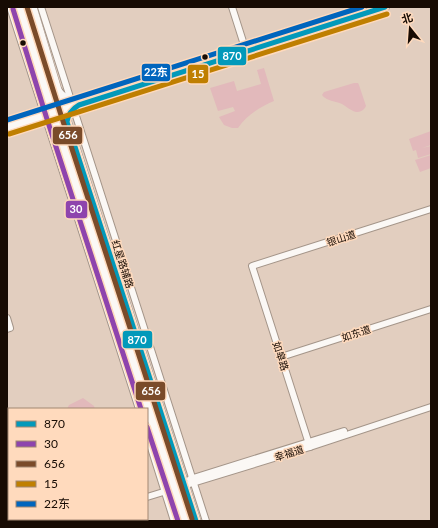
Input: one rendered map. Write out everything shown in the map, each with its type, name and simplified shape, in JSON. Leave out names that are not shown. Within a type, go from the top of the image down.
[{"type":"highway","points":[[20,7],[46,93],[61,109],[68,113],[67,122]]},
{"type":"highway","points":[[32,7],[57,90],[61,109],[67,122],[189,482],[196,521]]},
{"type":"highway","points":[[34,117],[61,109]]},
{"type":"highway","points":[[61,109],[56,126],[185,521]]},
{"type":"main road","points":[[61,109],[375,7]]},
{"type":"main road","points":[[245,50],[385,7]]},
{"type":"main road","points":[[7,124],[34,117]]},
{"type":"main road","points":[[7,127],[34,117]]},
{"type":"street","name":"红星路辅路","points":[[10,7],[61,109],[189,482],[206,521]]},
{"type":"street","name":"红星路辅路","points":[[41,7],[61,109],[139,408]]},
{"type":"street","points":[[232,7],[245,50]]},
{"type":"street","name":"银山道","points":[[252,266],[431,209]]},
{"type":"street","name":"如皋路","points":[[252,266],[309,444]]},
{"type":"street","name":"如东道","points":[[281,356],[431,309]]},
{"type":"street","points":[[7,318],[10,328],[7,329]]},
{"type":"street","name":"幸福道","points":[[148,493],[174,487],[431,404]]},
{"type":"street","name":"幸福道","points":[[309,444],[431,407]]},
{"type":"street","points":[[148,437],[174,521]]},
{"type":"street","name":"幸福道","points":[[148,497],[165,489]]},
{"type":"shaded area","points":[[264,68],[274,101],[254,112],[245,119],[238,128],[232,128],[224,125],[219,117],[235,111],[233,107],[218,111],[210,88],[234,81],[237,91],[261,84],[257,70]]},
{"type":"shaded area","points":[[358,83],[366,106],[361,111],[356,112],[350,110],[342,104],[326,99],[322,95],[324,92]]},
{"type":"shaded area","points":[[431,131],[431,145],[422,148],[431,146],[431,154],[418,158],[416,150],[413,151],[409,139]]},
{"type":"shaded area","points":[[431,155],[431,168],[420,172],[415,160]]},
{"type":"shaded area","points":[[83,398],[95,408],[68,408],[69,405]]},
{"type":"transit line","name":"656","points":[[27,7],[192,519]]},
{"type":"transit line","name":"22东","points":[[7,120],[362,7]]},
{"type":"transit line","name":"870","points":[[196,521],[67,122],[69,114],[79,105],[385,7]]},
{"type":"transit line","name":"30","points":[[13,9],[141,408]]},
{"type":"transit line","name":"15","points":[[9,134],[387,14]]},
{"type":"transit line","name":"30","points":[[148,430],[178,521]]}]
